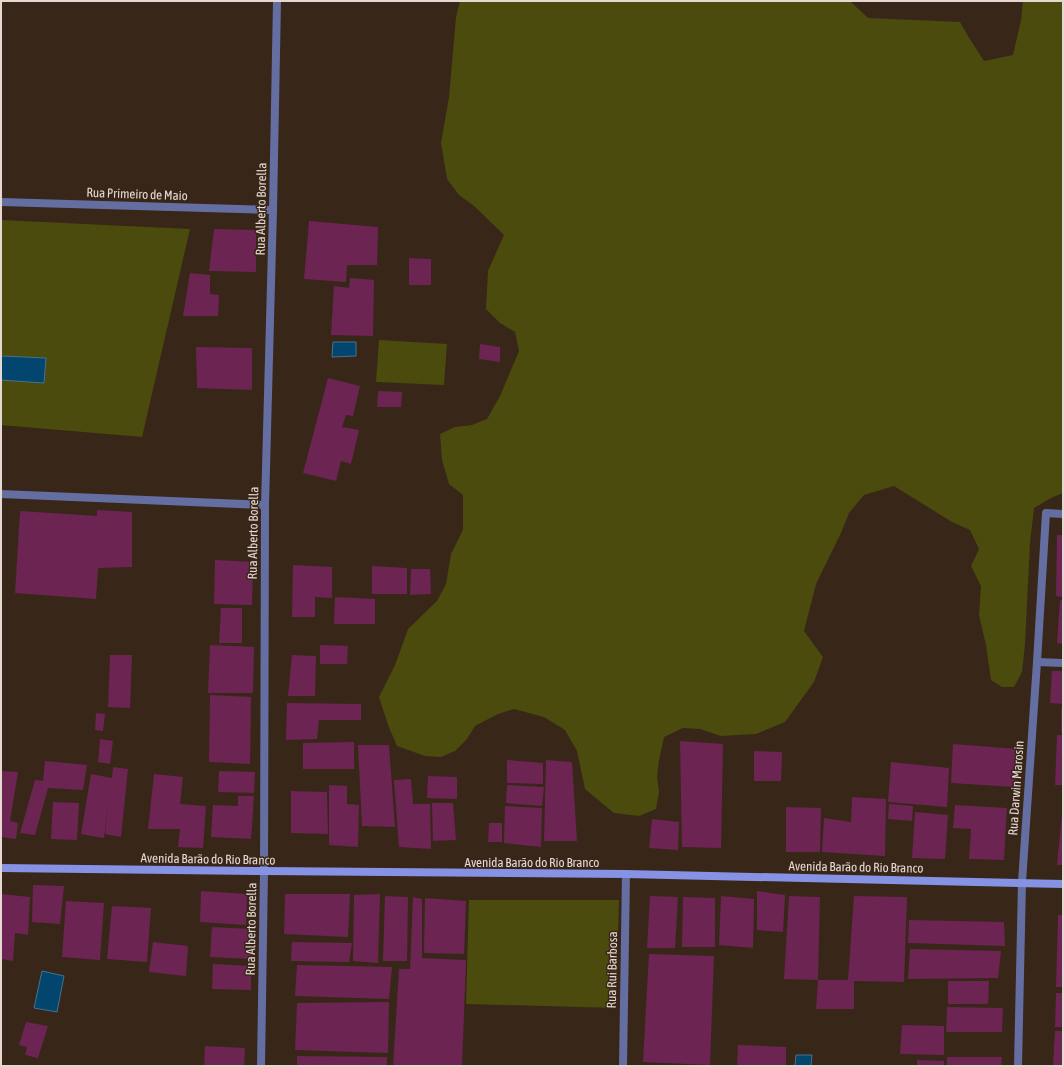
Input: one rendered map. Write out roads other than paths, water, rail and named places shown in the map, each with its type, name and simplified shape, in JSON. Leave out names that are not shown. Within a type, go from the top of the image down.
[{"type":"main road","name":"Avenida Barão do Rio Branco","points":[[1,868],[264,872],[626,874],[1063,884]]},
{"type":"street","name":"Rua Alberto Borella","points":[[261,1066],[264,872],[265,505],[277,1]]},
{"type":"street","name":"Rua Primeiro de Maio","points":[[1,202],[273,210]]},
{"type":"street","points":[[1,494],[265,505]]},
{"type":"street","name":"Rua Darwin Marosin","points":[[1018,1066],[1022,882],[1046,513],[1063,514]]},
{"type":"street","points":[[1037,662],[1063,663]]},
{"type":"street","name":"Rua Rui Barbosa","points":[[623,1066],[626,874]]},
{"type":"water","points":[[333,342],[356,342],[356,356],[332,357]]},
{"type":"water","points":[[1,356],[46,358],[44,383],[1,380]]},
{"type":"water","points":[[42,971],[64,976],[57,1012],[34,1008]]},
{"type":"water","points":[[796,1055],[812,1055],[811,1066],[795,1066]]}]
